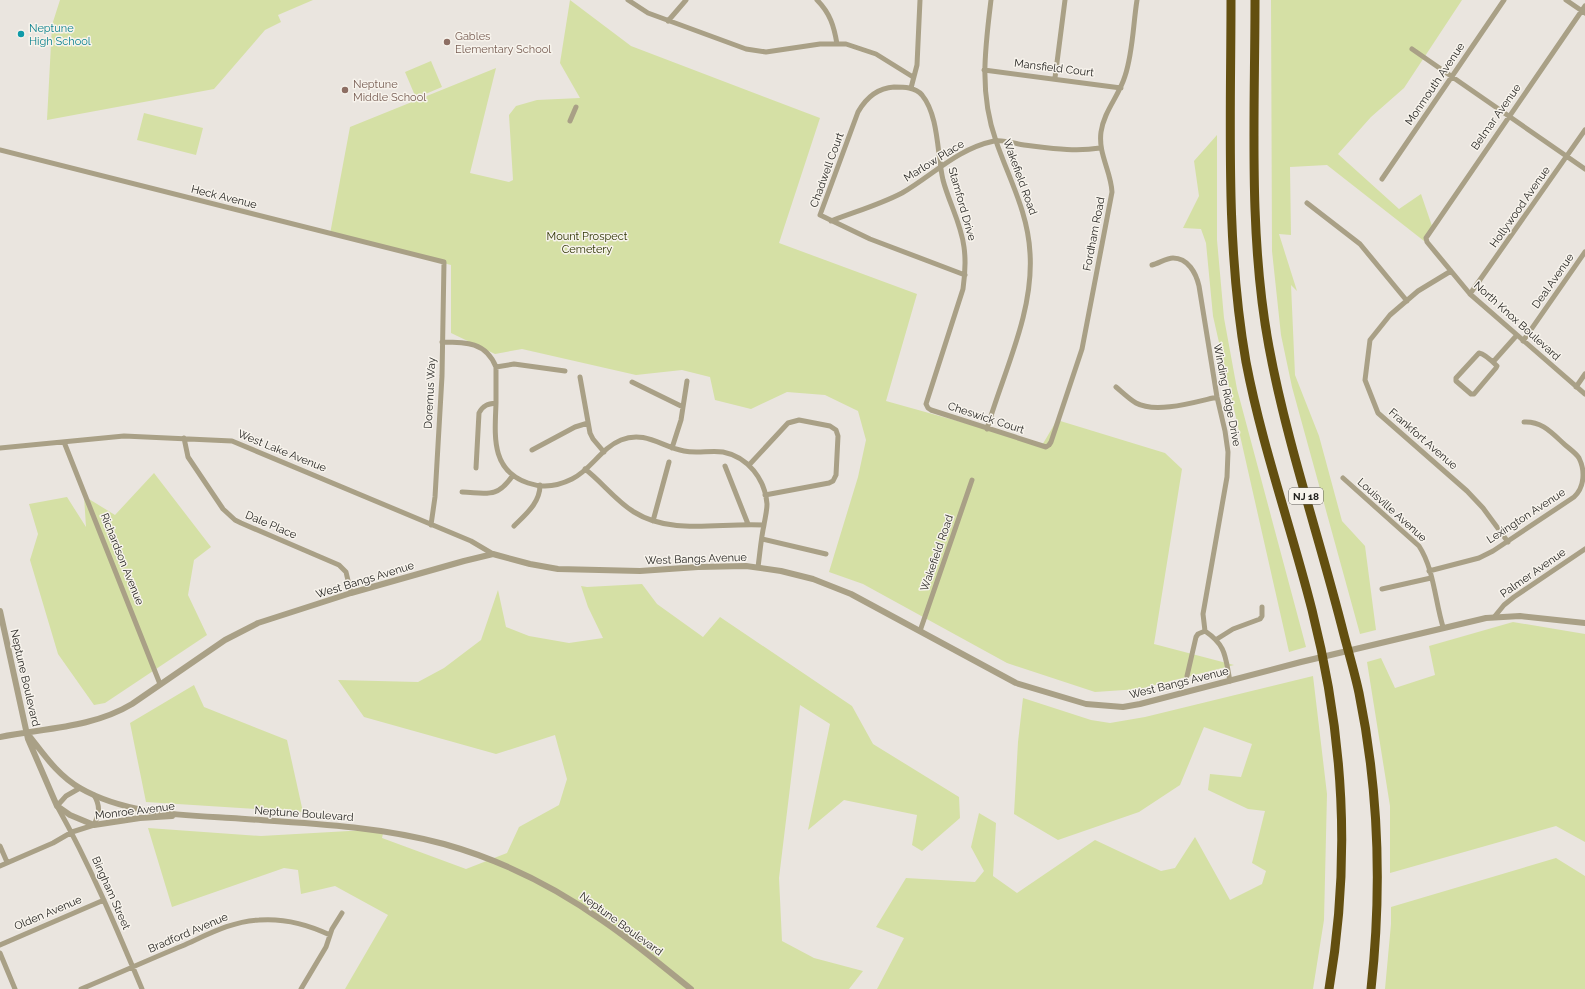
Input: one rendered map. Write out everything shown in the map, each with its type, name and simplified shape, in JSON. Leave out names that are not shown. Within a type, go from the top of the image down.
[{"type":"highway","name":"NJ 18","points":[[1231,0],[1231,218],[1235,279],[1240,323],[1257,409],[1312,610],[1331,696],[1338,744],[1342,805],[1342,864],[1338,926],[1329,989]]},
{"type":"highway","name":"NJ 18","points":[[1255,0],[1256,223],[1258,268],[1264,318],[1273,371],[1284,416],[1338,608],[1366,728],[1375,804],[1378,865],[1376,935],[1371,989]]},
{"type":"street","points":[[628,0],[644,11],[738,47],[755,51],[775,52],[820,44],[837,44],[860,48],[876,54],[913,78]]},
{"type":"street","points":[[668,21],[686,0]]},
{"type":"street","points":[[817,0],[825,8],[830,17],[834,27],[837,44]]},
{"type":"street","points":[[911,88],[917,65],[920,0]]},
{"type":"street","name":"Wakefield Road","points":[[987,429],[1025,310],[1030,268],[1029,241],[1024,213],[1015,186],[996,140],[987,103],[984,70],[991,0]]},
{"type":"street","points":[[1055,78],[1065,0]]},
{"type":"street","name":"Fordham Road","points":[[1046,447],[1049,446],[1051,442],[1082,349],[1112,200],[1111,182],[1100,148],[1101,133],[1104,117],[1121,88],[1129,62],[1137,0]]},
{"type":"street","name":"Monmouth Avenue","points":[[1382,179],[1504,0]]},
{"type":"street","points":[[1566,0],[1584,10]]},
{"type":"street","name":"Belmar Avenue","points":[[1426,240],[1428,234],[1509,116],[1584,10]]},
{"type":"street","points":[[1412,49],[1585,169]]},
{"type":"street","name":"Mansfield Court","points":[[984,70],[1055,78],[1121,88]]},
{"type":"street","name":"Chadwell Court","points":[[911,88],[889,88],[882,90],[871,95],[864,102],[858,112],[820,215],[870,239],[964,275]]},
{"type":"street","name":"Stamford Drive","points":[[911,88],[922,94],[932,115],[945,188],[963,239],[965,260],[961,297],[926,401]]},
{"type":"street","points":[[570,122],[576,106]]},
{"type":"street","name":"Hollywood Avenue","points":[[1470,294],[1585,130]]},
{"type":"street","name":"Marlow Place","points":[[831,221],[900,193],[920,182],[941,166],[967,151],[996,140],[1060,150],[1076,151],[1100,148]]},
{"type":"street","name":"Heck Avenue","points":[[0,150],[444,262]]},
{"type":"street","points":[[1307,203],[1360,244],[1407,301]]},
{"type":"street","name":"North Knox Boulevard","points":[[1426,240],[1470,294],[1585,394]]},
{"type":"street","name":"Deal Avenue","points":[[1523,341],[1585,252]]},
{"type":"street","name":"Winding Ridge Drive","points":[[1152,265],[1172,258],[1180,259],[1189,264],[1196,276],[1199,286],[1216,397],[1227,441],[1228,468],[1203,614],[1205,631]]},
{"type":"street","name":"Doremus Way","points":[[431,525],[435,497],[444,262]]},
{"type":"street","name":"Frankfort Avenue","points":[[1451,271],[1418,291],[1390,315],[1370,340],[1365,380],[1378,413],[1467,491],[1483,508],[1508,542]]},
{"type":"street","points":[[1493,362],[1517,335]]},
{"type":"street","points":[[442,342],[464,343],[478,346],[489,355],[496,367],[496,447],[499,458],[513,475],[523,481],[540,485],[552,485],[571,480],[613,444],[633,436],[649,438],[672,448],[688,452],[723,452],[750,464],[763,486],[765,495],[766,514],[758,567]]},
{"type":"street","points":[[1479,353],[1493,362],[1497,366],[1496,368],[1474,394],[1471,394],[1456,381],[1456,378],[1479,353]]},
{"type":"street","points":[[496,367],[514,364],[565,372]]},
{"type":"street","points":[[1576,386],[1585,374]]},
{"type":"street","points":[[580,377],[588,423],[593,439],[604,452]]},
{"type":"street","points":[[672,448],[679,429],[687,381]]},
{"type":"street","points":[[632,382],[683,407]]},
{"type":"street","points":[[1116,387],[1136,403],[1160,407],[1171,407],[1216,397]]},
{"type":"street","name":"Cheswick Court","points":[[926,401],[928,408],[932,410],[1046,447]]},
{"type":"street","points":[[476,468],[479,413],[482,408],[487,405],[496,403]]},
{"type":"street","points":[[750,464],[788,423],[793,420],[830,426],[836,430],[838,436],[836,475],[833,481],[765,495]]},
{"type":"street","name":"Lexington Avenue","points":[[1429,570],[1479,558],[1508,542],[1574,497],[1582,487],[1584,480],[1583,466],[1578,457],[1547,428],[1540,424],[1524,422]]},
{"type":"street","points":[[532,450],[575,427],[588,423]]},
{"type":"street","name":"West Lake Avenue","points":[[0,448],[124,436],[225,440],[239,444],[471,541],[492,554]]},
{"type":"street","name":"Dale Place","points":[[184,438],[188,457],[228,514],[241,523],[339,565],[346,572],[351,593]]},
{"type":"street","name":"Richardson Avenue","points":[[64,442],[160,684]]},
{"type":"street","points":[[653,521],[669,462]]},
{"type":"street","points":[[725,466],[748,524]]},
{"type":"street","points":[[585,469],[629,509],[640,516],[653,521],[686,526],[748,524],[764,525]]},
{"type":"street","points":[[462,492],[498,492],[506,485],[513,475]]},
{"type":"street","name":"Louisville Avenue","points":[[1343,478],[1419,546],[1424,553],[1443,627]]},
{"type":"street","name":"Wakefield Road","points":[[920,631],[972,480]]},
{"type":"street","points":[[514,526],[536,503],[540,493],[540,485]]},
{"type":"street","points":[[762,539],[826,554]]},
{"type":"street","name":"Palmer Avenue","points":[[1495,616],[1514,596],[1585,549]]},
{"type":"street","name":"West Bangs Avenue","points":[[0,737],[80,724],[104,717],[121,710],[240,631],[269,619],[351,593],[492,554],[558,569],[640,571],[729,566],[758,567],[813,579],[873,605],[1016,683],[1086,704],[1123,707],[1140,704],[1443,627],[1495,616],[1520,616],[1585,623]]},
{"type":"street","points":[[1382,589],[1431,578]]},
{"type":"street","points":[[1217,639],[1233,629],[1260,619],[1262,616],[1262,607]]},
{"type":"street","name":"Neptune Boulevard","points":[[0,611],[27,733],[54,768],[61,775],[80,788],[126,807],[185,814],[378,830],[425,839],[462,850],[514,870],[570,899],[616,930],[691,989]]},
{"type":"street","points":[[1187,676],[1196,637],[1198,634],[1205,631],[1217,639],[1224,652],[1230,681]]},
{"type":"street","name":"Bingham Street","points":[[27,733],[33,753],[57,806],[72,832],[104,900],[142,989]]},
{"type":"street","points":[[80,788],[66,796],[57,806],[74,817],[94,825],[99,812],[99,805],[94,795]]},
{"type":"street","name":"Monroe Avenue","points":[[0,866],[53,843],[72,832],[94,825],[140,818],[185,814]]},
{"type":"street","points":[[0,846],[7,862]]},
{"type":"street","name":"Olden Avenue","points":[[0,945],[104,900]]},
{"type":"street","points":[[301,989],[326,947],[336,921],[342,913]]},
{"type":"street","name":"Bradford Avenue","points":[[81,989],[223,928],[249,921],[268,919],[290,921],[330,935]]},
{"type":"street","points":[[0,954],[15,989]]},
{"type":"green space","points":[[60,0],[313,0],[278,15],[281,22],[265,30],[214,89],[47,120],[52,25]]},
{"type":"green space","name":"Mount Prospect Cemetery","points":[[570,0],[631,46],[820,118],[779,243],[917,294],[886,401],[979,427],[1041,447],[1057,420],[1165,453],[1182,469],[1154,644],[1234,665],[1139,689],[1095,692],[1007,663],[863,584],[829,572],[858,477],[866,440],[858,411],[825,395],[787,392],[751,409],[715,400],[710,377],[682,370],[636,375],[522,349],[495,354],[451,333],[451,265],[330,234],[350,127],[496,68],[470,173],[509,182],[513,180],[509,115],[516,106],[537,100],[580,98],[560,63]]},
{"type":"green space","points":[[1271,0],[1462,0],[1404,88],[1371,117],[1338,154],[1399,209],[1421,194],[1432,226],[1424,241],[1327,165],[1290,167],[1291,235],[1279,234],[1297,291],[1291,285],[1295,375],[1319,436],[1342,521],[1365,546],[1376,630],[1360,634],[1292,387],[1281,335],[1272,251]]},
{"type":"green space","points":[[431,61],[442,87],[416,98],[405,72]]},
{"type":"green space","points":[[144,113],[203,128],[196,155],[137,140]]},
{"type":"green space","points":[[1217,135],[1217,240],[1224,318],[1237,389],[1306,647],[1289,652],[1213,316],[1206,243],[1201,229],[1183,228],[1199,196],[1194,161]]},
{"type":"green space","points":[[154,473],[211,547],[194,560],[188,595],[207,635],[105,703],[94,705],[58,654],[30,560],[38,534],[29,504],[67,497],[86,527],[84,496],[115,515]]},
{"type":"green space","points":[[642,584],[657,604],[703,637],[720,617],[852,706],[873,744],[959,797],[960,818],[922,851],[912,845],[917,815],[844,800],[808,830],[830,724],[800,705],[779,878],[782,941],[814,958],[863,971],[849,989],[345,989],[388,915],[335,886],[301,894],[298,870],[284,868],[172,907],[148,828],[261,836],[384,829],[382,838],[466,869],[507,853],[519,827],[559,805],[567,779],[555,735],[496,754],[364,717],[338,680],[418,682],[444,668],[481,640],[498,590],[506,627],[529,636],[569,643],[603,638],[588,607],[581,586]]},
{"type":"green space","points":[[1513,622],[1585,634],[1585,842],[1556,826],[1390,873],[1390,806],[1367,662],[1381,658],[1395,688],[1435,675],[1429,646]]},
{"type":"green space","points":[[1313,676],[1327,794],[1324,920],[1313,989],[877,989],[904,938],[876,927],[906,878],[975,882],[984,871],[971,847],[979,813],[996,823],[993,876],[1017,893],[1095,840],[1161,871],[1175,868],[1195,837],[1230,900],[1262,884],[1266,871],[1252,863],[1265,811],[1248,809],[1208,790],[1210,774],[1241,777],[1252,744],[1204,727],[1180,785],[1139,812],[1058,840],[1014,814],[1018,742],[1023,698],[1091,720],[1110,723],[1145,717]]},
{"type":"green space","points":[[194,685],[204,707],[287,740],[303,812],[146,802],[130,723]]},
{"type":"green space","points":[[1556,858],[1585,876],[1585,989],[1385,989],[1391,924],[1391,907]]},
{"type":"place","name":"Neptune High School","points":[[21,34]]},
{"type":"place","name":"Gables Elementary School","points":[[447,42]]},
{"type":"place","name":"Neptune Middle School","points":[[345,90]]}]
